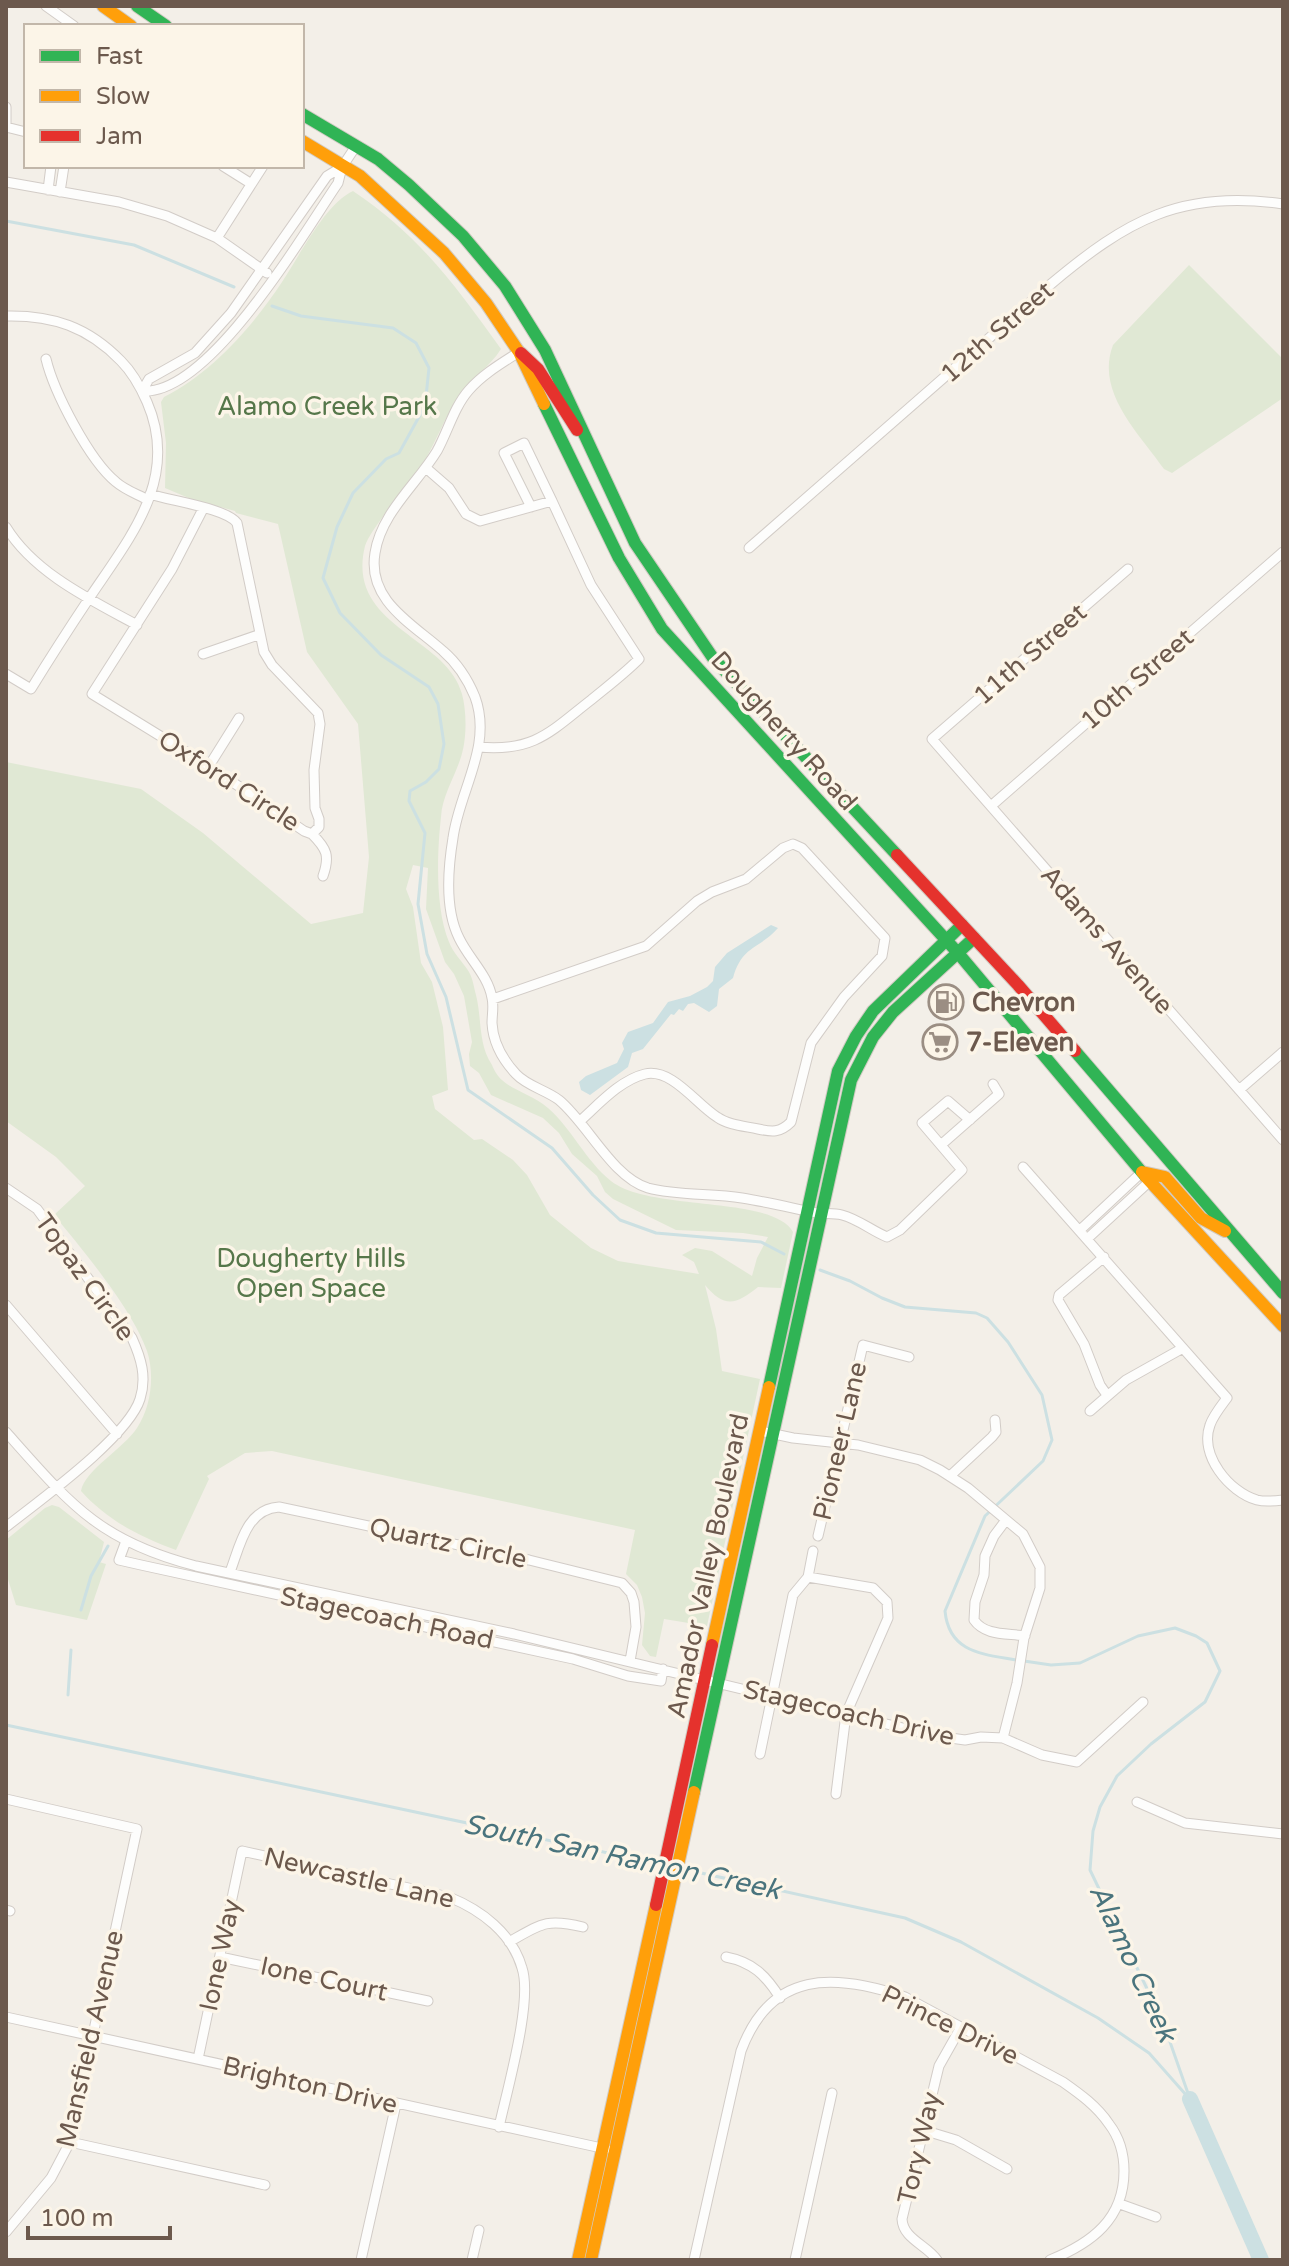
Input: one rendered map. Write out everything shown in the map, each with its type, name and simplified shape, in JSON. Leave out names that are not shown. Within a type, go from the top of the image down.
[{"type":"main road","points":[[103,6],[128,24]]},
{"type":"main road","points":[[137,6],[163,24]]},
{"type":"main road","name":"Dougherty Road","points":[[304,115],[378,159],[409,185],[463,236],[505,286],[545,350],[635,543],[713,658],[1018,985],[1229,1232],[1282,1289]]},
{"type":"main road","name":"Dougherty Road","points":[[304,142],[360,176],[391,202],[444,253],[486,303],[519,352],[619,558],[662,629],[958,953],[1146,1177],[1283,1326]]},
{"type":"main road","points":[[519,352],[535,361],[567,419],[585,438]]},
{"type":"main road","name":"Amador Valley Boulevard","points":[[767,1433],[807,1211],[838,1071],[873,1011],[962,925]]},
{"type":"main road","name":"Amador Valley Boulevard","points":[[608,2150],[673,1829],[700,1736],[767,1433],[822,1214],[851,1080],[873,1037],[893,1012],[974,938]]},
{"type":"main road","points":[[1146,1177],[1165,1177],[1201,1218],[1229,1232]]},
{"type":"main road","name":"Amador Valley Boulevard","points":[[578,2260],[674,1891],[700,1736]]},
{"type":"main road","points":[[660,1888],[674,1891]]},
{"type":"main road","points":[[591,2260],[600,2217],[595,2211],[608,2150]]},
{"type":"street","points":[[46,6],[71,24]]},
{"type":"street","points":[[6,107],[6,127]]},
{"type":"street","points":[[142,391],[156,392],[203,362],[242,322],[338,183],[342,167],[356,146]]},
{"type":"street","points":[[142,391],[149,379],[195,353],[231,313],[327,176],[342,167]]},
{"type":"street","points":[[48,190],[51,168]]},
{"type":"street","points":[[60,192],[64,168]]},
{"type":"street","points":[[226,168],[250,183]]},
{"type":"street","points":[[217,238],[261,168]]},
{"type":"street","points":[[6,182],[119,202],[167,216],[217,238],[273,278]]},
{"type":"street","name":"12th Street","points":[[749,548],[1051,284],[1104,242],[1149,217],[1176,208],[1219,202],[1283,204]]},
{"type":"street","points":[[6,316],[33,316],[64,322],[107,346],[131,370],[155,421],[158,470],[135,530],[31,689],[6,674]]},
{"type":"street","points":[[519,352],[469,389],[426,468],[378,537],[374,556],[384,600],[444,651],[465,677],[477,708],[479,747],[456,817],[452,842],[451,910],[457,936],[484,976],[493,999],[492,1026],[497,1047],[505,1061],[519,1078],[557,1099],[580,1121],[617,1167],[647,1188],[742,1198],[842,1215],[887,1237],[900,1230],[962,1170],[922,1123],[948,1101],[970,1120]]},
{"type":"street","name":"Oxford Circle","points":[[46,359],[51,380],[98,465],[126,490],[149,497],[203,509],[232,517],[237,523],[264,652],[272,665],[318,713],[320,724],[314,770],[319,827],[312,834],[92,694],[172,569],[203,509]]},
{"type":"street","points":[[479,747],[516,747],[551,732],[639,659],[591,585],[524,443],[504,453],[531,507]]},
{"type":"street","points":[[426,468],[449,488],[466,514],[480,521],[552,501]]},
{"type":"street","points":[[6,527],[37,561],[89,599],[137,625]]},
{"type":"street","name":"10th Street","points":[[991,806],[1281,559]]},
{"type":"street","name":"11th Street","points":[[932,739],[1128,569]]},
{"type":"street","points":[[203,654],[258,635]]},
{"type":"street","points":[[209,766],[239,718]]},
{"type":"street","name":"Adams Avenue","points":[[932,739],[1283,1140]]},
{"type":"street","points":[[312,834],[325,846],[329,859],[323,876]]},
{"type":"street","points":[[493,999],[646,946],[697,901],[746,879],[783,848],[793,844],[802,848],[885,938],[882,956],[844,997],[811,1043],[791,1122],[783,1130],[772,1132],[725,1122],[667,1078],[646,1074],[631,1080],[580,1121]]},
{"type":"street","points":[[1239,1090],[1283,1052]]},
{"type":"street","points":[[942,1144],[999,1094],[993,1084]]},
{"type":"street","points":[[1023,1167],[1227,1398],[1209,1426],[1209,1445],[1214,1463],[1227,1481],[1257,1500],[1283,1500]]},
{"type":"street","points":[[1080,1230],[1146,1177]]},
{"type":"street","points":[[1087,1239],[1146,1177]]},
{"type":"street","name":"Topaz Circle","points":[[6,1188],[37,1209],[132,1338],[144,1377],[141,1397],[133,1416],[117,1434],[6,1527]]},
{"type":"street","points":[[1104,1257],[1059,1295],[1058,1300],[1084,1344],[1107,1395]]},
{"type":"street","points":[[6,1305],[117,1434]]},
{"type":"street","name":"Pioneer Lane","points":[[818,1536],[863,1345],[909,1357]]},
{"type":"street","points":[[1090,1411],[1126,1380],[1183,1348]]},
{"type":"street","points":[[950,1476],[992,1437],[996,1432],[995,1420]]},
{"type":"street","name":"Stagecoach Road","points":[[6,1432],[55,1488],[90,1519],[157,1556],[502,1631],[712,1682]]},
{"type":"street","points":[[767,1433],[841,1442],[920,1460],[971,1491],[1023,1534],[1040,1567],[1040,1588],[1024,1639],[1003,1738]]},
{"type":"street","name":"Quartz Circle","points":[[230,1572],[249,1524],[262,1510],[279,1507],[529,1560],[608,1578],[627,1587],[634,1602],[636,1627],[630,1661]]},
{"type":"street","points":[[1005,1519],[985,1556],[974,1620],[980,1628],[989,1632],[1024,1639]]},
{"type":"street","name":"Stagecoach Road","points":[[126,1541],[119,1560],[500,1643],[650,1680],[661,1681],[663,1669]]},
{"type":"street","name":"Pioneer Lane","points":[[760,1754],[793,1595],[808,1577],[813,1551]]},
{"type":"street","points":[[808,1577],[873,1588],[887,1602],[888,1618],[846,1714],[836,1794]]},
{"type":"street","points":[[260,1590],[261,1579]]},
{"type":"street","points":[[361,1614],[364,1601]]},
{"type":"street","points":[[500,1643],[502,1631]]},
{"type":"street","name":"Stagecoach Drive","points":[[712,1682],[936,1736],[965,1740],[1003,1738],[1042,1755],[1077,1762],[1143,1702]]},
{"type":"street","name":"Mansfield Avenue","points":[[6,1799],[137,1829],[70,2142],[51,2178],[6,2232]]},
{"type":"street","points":[[1137,1802],[1185,1823],[1283,1834]]},
{"type":"street","name":"Newcastle Lane","points":[[242,1851],[449,1897],[474,1907],[488,1918],[509,1942],[522,1968],[526,1998],[499,2127]]},
{"type":"street","name":"Ione Way","points":[[198,2059],[242,1851]]},
{"type":"street","points":[[509,1942],[541,1924],[558,1921],[583,1927]]},
{"type":"street","name":"Ione Court","points":[[220,1957],[428,2001]]},
{"type":"street","points":[[726,1957],[753,1966],[770,1982],[780,1998]]},
{"type":"street","name":"Prince Drive","points":[[694,2260],[741,2051],[749,2029],[780,1998],[816,1981],[834,1980],[882,1989],[905,1997],[1063,2082],[1096,2108],[1110,2124],[1122,2152],[1124,2182],[1120,2204]]},
{"type":"street","name":"Brighton Drive","points":[[6,2017],[608,2150]]},
{"type":"street","name":"Tory Way","points":[[937,2260],[903,2227],[902,2219],[939,2066],[961,2027]]},
{"type":"street","points":[[795,2260],[832,2093]]},
{"type":"street","points":[[361,2260],[396,2104]]},
{"type":"street","points":[[923,2130],[956,2140],[1007,2169]]},
{"type":"street","points":[[70,2142],[265,2185]]},
{"type":"street","points":[[1050,2260],[1092,2238],[1120,2204],[1156,2217]]},
{"type":"street","points":[[472,2260],[479,2230]]},
{"type":"green space","name":"Dougherty Hills Open Space","points":[[353,191],[417,244],[452,283],[501,349],[457,398],[424,462],[368,538],[363,573],[370,595],[383,613],[438,658],[453,674],[462,694],[465,736],[442,810],[439,897],[449,942],[472,981],[488,1057],[502,1080],[557,1116],[611,1181],[629,1191],[653,1197],[762,1213],[781,1220],[793,1232],[781,1288],[758,1287],[743,1298],[730,1301],[718,1298],[705,1285],[722,1371],[760,1379],[707,1626],[664,1619],[656,1657],[650,1656],[642,1645],[645,1613],[642,1597],[637,1585],[626,1574],[635,1530],[272,1451],[245,1453],[207,1476],[209,1479],[176,1550],[125,1526],[102,1511],[81,1491],[90,1475],[142,1420],[148,1401],[151,1370],[147,1351],[130,1317],[106,1280],[54,1215],[85,1186],[56,1157],[6,1121],[6,762],[141,789],[203,833],[311,924],[363,913],[369,857],[358,724],[307,652],[278,524],[191,499],[165,488],[166,443],[161,402],[199,375],[244,332],[282,282],[323,218]],"holes":[[[413,865],[428,868],[426,909],[445,962],[464,996],[472,1042],[470,1066],[479,1073],[491,1095],[543,1118],[559,1133],[572,1154],[597,1176],[605,1192],[613,1199],[676,1230],[768,1237],[752,1276],[712,1251],[695,1248],[682,1255],[694,1262],[699,1274],[618,1261],[591,1248],[550,1215],[527,1175],[513,1160],[482,1139],[474,1140],[435,1109],[432,1096],[448,1090],[443,1027],[432,982],[421,963],[413,907],[406,889]]]},
{"type":"green space","points":[[1189,265],[1283,359],[1283,398],[1172,473],[1164,469],[1122,411],[1110,379],[1109,362],[1113,345]]},
{"type":"green space","points":[[52,1505],[59,1507],[104,1542],[99,1562],[106,1564],[87,1620],[16,1605],[6,1573],[6,1540]]},
{"type":"shaded area","points":[[771,925],[778,928],[746,953],[733,978],[719,989],[717,1006],[709,1012],[694,1003],[688,1004],[683,1011],[679,1009],[674,1015],[671,1014],[643,1049],[632,1053],[628,1067],[590,1095],[581,1090],[579,1082],[586,1076],[617,1063],[628,1032],[653,1023],[668,1002],[707,987],[713,981],[715,967],[727,953]]},
{"type":"waterway","name":"Alamo Creek","points":[[6,221],[134,245],[234,287]]},
{"type":"waterway","name":"Alamo Creek","points":[[272,306],[301,316],[393,328],[416,343],[429,368],[425,406],[399,453],[386,459],[353,493],[337,527],[323,578],[340,613],[381,655],[429,687],[438,704],[444,744],[439,769],[426,782],[410,791],[409,801],[425,833],[418,904],[427,954],[446,997],[468,1090],[552,1148],[593,1195],[620,1220],[656,1233],[761,1242],[784,1254]]},
{"type":"waterway","name":"Alamo Creek","points":[[820,1270],[905,1307],[976,1313],[987,1318],[1008,1342],[1042,1395],[1052,1440],[1043,1461],[985,1516],[945,1611],[953,1636],[961,1643],[980,1653],[1016,1660]]},
{"type":"waterway","points":[[81,1610],[91,1576],[108,1546]]},
{"type":"waterway","name":"Alamo Creek","points":[[1024,1661],[1051,1665],[1080,1663],[1138,1636],[1175,1628],[1207,1643],[1220,1671],[1205,1702],[1151,1744],[1117,1776],[1100,1807],[1093,1831],[1090,1870],[1163,2022],[1190,2099]]},
{"type":"waterway","points":[[68,1695],[71,1650]]},
{"type":"waterway","name":"South San Ramon Creek","points":[[6,1725],[660,1864]]},
{"type":"waterway","name":"South San Ramon Creek","points":[[683,1869],[905,1918],[961,1942],[1098,2018],[1149,2053],[1187,2096]]},
{"type":"waterway","points":[[1190,2099],[1261,2260]]},
{"type":"traffic: fast","points":[[137,6],[163,24]]},
{"type":"traffic: fast","points":[[304,115],[378,159],[409,185],[463,236],[505,286],[545,350],[635,543],[713,658],[897,855]]},
{"type":"traffic: fast","points":[[544,404],[619,558],[662,629],[958,953],[1145,1176]]},
{"type":"traffic: fast","points":[[769,1387],[838,1071],[873,1011],[962,925]]},
{"type":"traffic: fast","points":[[694,1792],[851,1080],[873,1037],[893,1012],[974,938]]},
{"type":"traffic: fast","points":[[1075,1051],[1283,1293]]},
{"type":"traffic: slow","points":[[103,6],[128,24]]},
{"type":"traffic: slow","points":[[304,142],[360,176],[444,253],[486,303],[519,352],[544,404]]},
{"type":"traffic: slow","points":[[1142,1172],[1165,1177],[1201,1218],[1225,1231]]},
{"type":"traffic: slow","points":[[1145,1176],[1283,1326]]},
{"type":"traffic: slow","points":[[712,1645],[769,1387]]},
{"type":"traffic: slow","points":[[591,2260],[694,1792]]},
{"type":"traffic: slow","points":[[578,2260],[656,1905]]},
{"type":"traffic: jam","points":[[521,353],[538,369],[577,430]]},
{"type":"traffic: jam","points":[[897,855],[1075,1051]]},
{"type":"traffic: jam","points":[[656,1905],[712,1645]]},
{"type":"place","name":"Chevron","points":[[946,1002]]},
{"type":"place","name":"7-Eleven","points":[[940,1042]]},
{"type":"park label","name":"Alamo Creek Park","points":[[327,406]]}]
